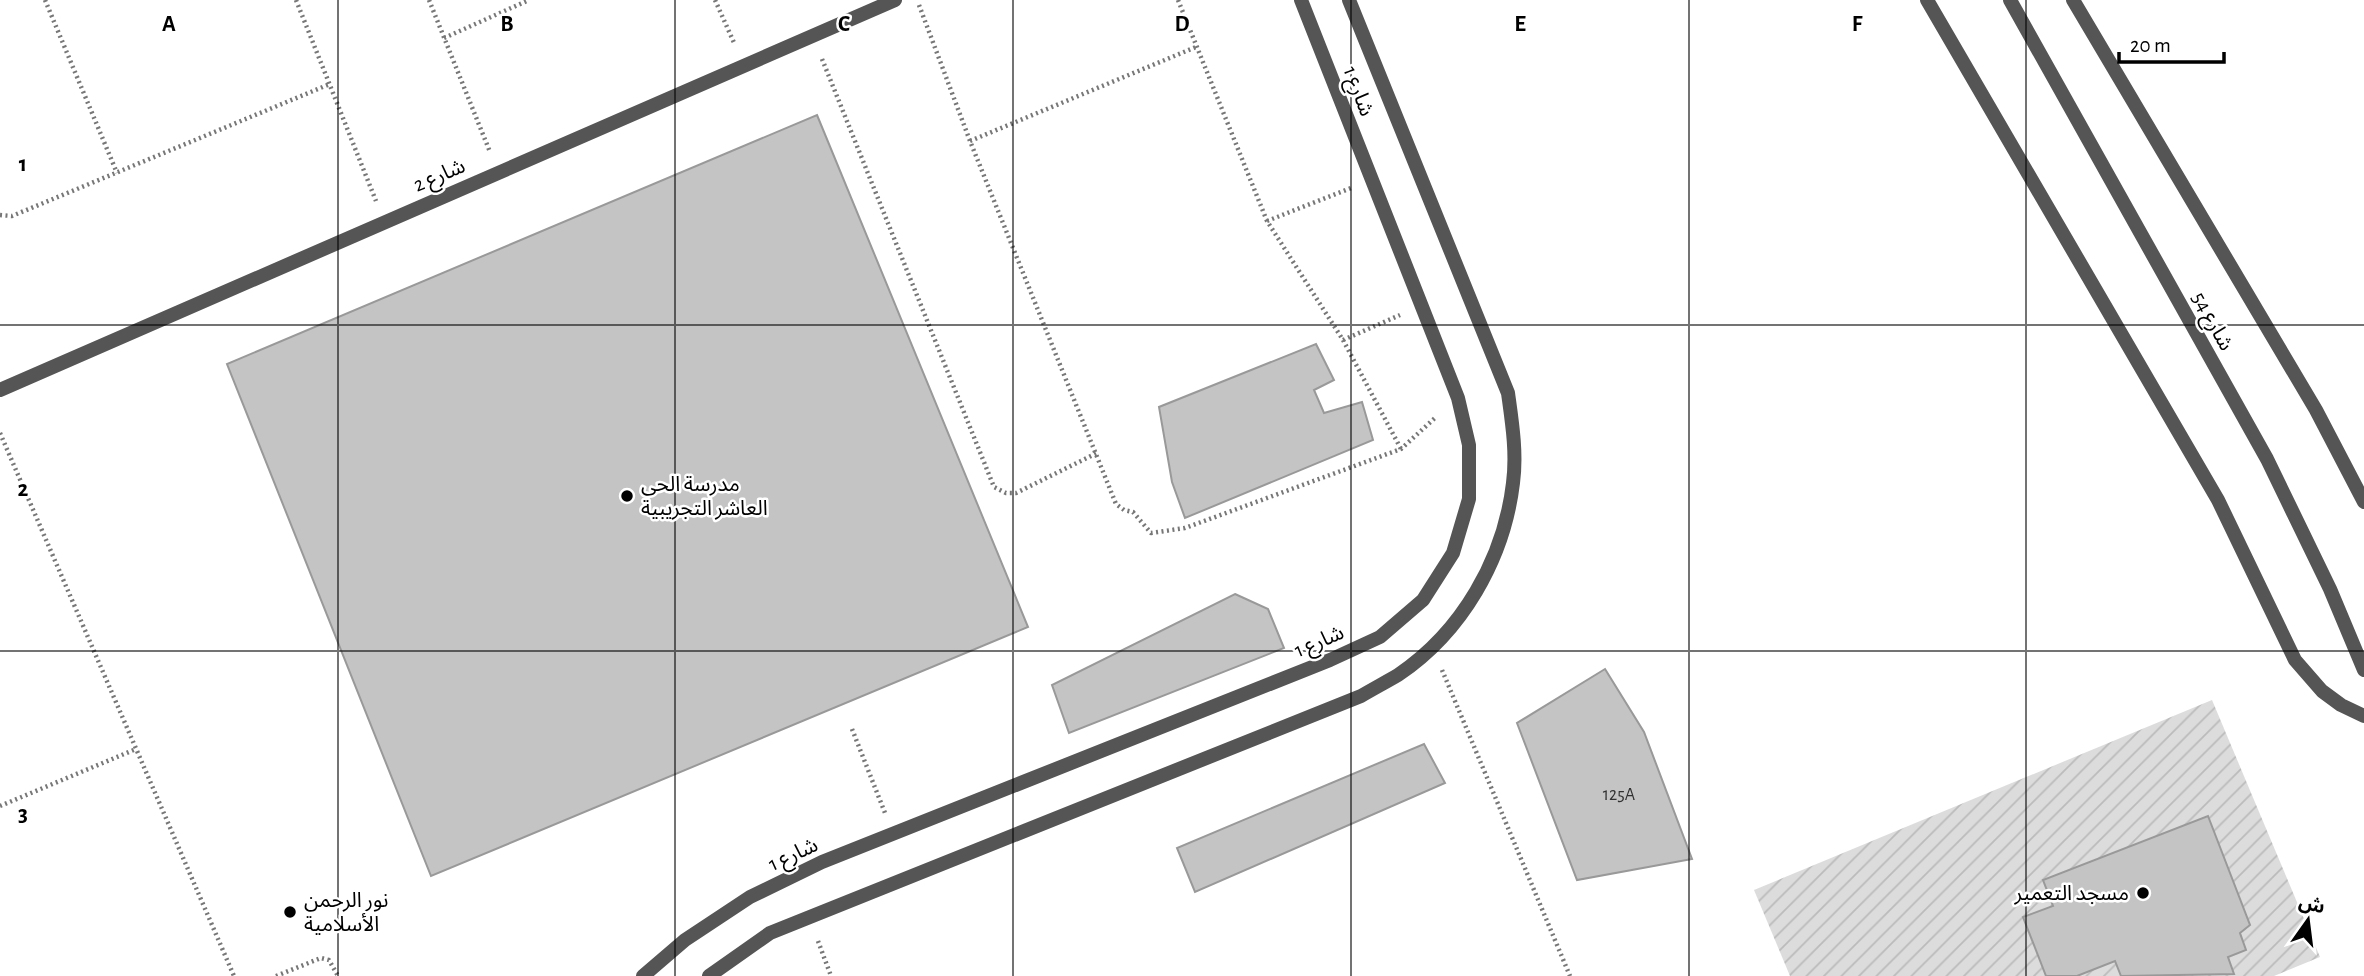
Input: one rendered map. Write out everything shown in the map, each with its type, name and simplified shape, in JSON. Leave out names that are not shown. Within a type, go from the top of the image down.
[{"type":"street","name":"شارع 2","points":[[0,390],[895,0]]},
{"type":"street","name":"شارع 1","points":[[643,976],[685,940],[750,897],[822,862],[1329,660],[1380,637],[1423,600],[1453,553],[1469,499],[1469,445],[1458,398],[1301,0]]},
{"type":"street","name":"شارع 1","points":[[709,976],[770,933],[1361,696],[1399,674],[1433,647],[1464,612],[1488,572],[1505,528],[1514,482],[1514,437],[1508,393],[1349,0]]},
{"type":"street","points":[[1927,0],[2218,500],[2295,660],[2322,691],[2341,705],[2364,716]]},
{"type":"street","name":"شارع 54","points":[[2010,0],[2267,459],[2330,589],[2364,670]]},
{"type":"street","name":"شارع 54","points":[[2073,0],[2316,410],[2364,502]]},
{"type":"path","points":[[45,0],[117,173]]},
{"type":"path","points":[[296,0],[385,221]]},
{"type":"path","points":[[429,0],[498,172]]},
{"type":"path","points":[[444,38],[529,0]]},
{"type":"path","points":[[715,0],[744,65]]},
{"type":"path","points":[[917,0],[1116,504],[1133,512],[1151,533],[1185,528],[1401,449],[1458,398]]},
{"type":"path","points":[[1178,0],[1267,221],[1343,340],[1401,449]]},
{"type":"path","points":[[813,36],[994,487],[1006,493],[1016,493],[1097,453]]},
{"type":"path","points":[[971,141],[1196,47]]},
{"type":"path","points":[[0,215],[12,216],[330,84]]},
{"type":"path","points":[[1267,221],[1371,180]]},
{"type":"path","points":[[1343,340],[1421,306]]},
{"type":"path","points":[[0,433],[234,976]]},
{"type":"path","points":[[1433,647],[1570,976]]},
{"type":"path","points":[[852,729],[893,834]]},
{"type":"path","points":[[0,806],[136,749]]},
{"type":"path","points":[[809,917],[831,976]]},
{"type":"path","points":[[276,976],[321,958],[329,960],[338,976]]},
{"type":"shaded area","points":[[2212,700],[2320,957],[2274,976],[1790,976],[1754,890]]},
{"type":"building","name":"مدرسة الحى العاشر التجريبية","points":[[817,115],[1028,627],[431,876],[227,364]]},
{"type":"building","points":[[1316,344],[1334,380],[1314,390],[1324,413],[1362,402],[1373,440],[1185,518],[1172,482],[1159,407]]},
{"type":"building","points":[[1235,594],[1268,609],[1284,648],[1069,733],[1052,685]]},
{"type":"building","points":[[1605,669],[1644,732],[1692,859],[1577,880],[1517,723]]},
{"type":"building","points":[[1424,744],[1445,783],[1195,892],[1177,848]]},
{"type":"building","name":"مسجد التعمير","points":[[2208,816],[2250,925],[2240,933],[2246,950],[2228,957],[2234,974],[2121,976],[2115,961],[2077,976],[2046,976],[2023,917],[2053,906],[2043,880]]},
{"type":"place","name":"مدرسة الحى العاشر التجريبية","points":[[627,496]]},
{"type":"place","name":"مسجد التعمير","points":[[2143,893]]},
{"type":"place","name":"نور الرحمن الأسلامية","points":[[290,912]]}]
